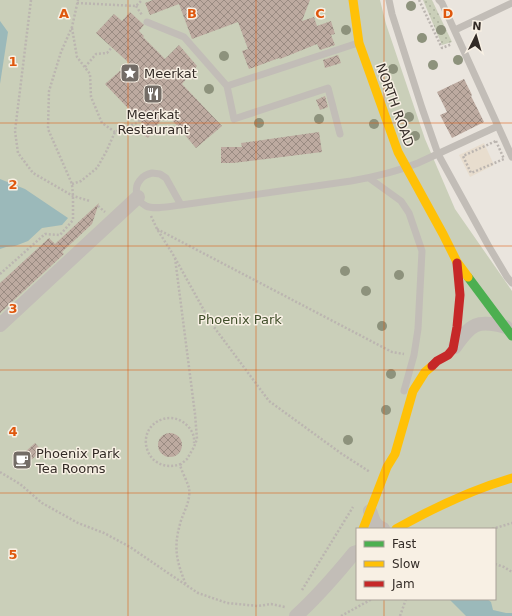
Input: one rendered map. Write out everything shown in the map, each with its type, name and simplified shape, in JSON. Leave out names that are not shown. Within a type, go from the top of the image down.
[{"type":"street","name":"NORTH ROAD","points":[[353,0],[358,43],[398,152],[444,234],[457,262]]},
{"type":"street","points":[[0,325],[142,202]]},
{"type":"street","points":[[457,262],[509,331]]},
{"type":"street","points":[[453,349],[460,295],[457,262]]},
{"type":"street","points":[[363,528],[387,467],[395,454],[413,391],[425,372],[437,361],[448,355],[467,330],[477,324],[495,324],[509,331]]},
{"type":"street","points":[[397,528],[447,502],[512,478]]},
{"type":"street","points":[[370,511],[373,521],[380,528]]},
{"type":"street","points":[[296,616],[337,574],[356,550]]},
{"type":"lane","points":[[389,0],[392,14],[438,154],[488,245],[512,283]]},
{"type":"lane","points":[[439,0],[442,3],[460,41],[512,157]]},
{"type":"lane","points":[[454,30],[512,3]]},
{"type":"lane","points":[[147,22],[184,37],[227,86],[234,119],[328,88],[340,134]]},
{"type":"lane","points":[[227,86],[358,43]]},
{"type":"lane","points":[[181,205],[166,178],[160,174],[152,173],[146,175],[137,184],[136,191],[142,202],[153,208],[181,205],[369,178],[406,168],[498,126]]},
{"type":"lane","points":[[369,178],[401,201],[409,213],[422,251],[418,329],[414,355],[402,400]]},
{"type":"lane","points":[[387,467],[396,422]]},
{"type":"path","points":[[31,0],[15,132],[18,153],[33,174],[73,196],[90,201]]},
{"type":"path","points":[[0,274],[45,234],[60,235],[73,220],[72,184],[48,129],[49,91],[61,52],[72,27],[77,1],[136,6],[142,0]]},
{"type":"path","points":[[419,0],[442,48],[460,41]]},
{"type":"path","points":[[72,27],[77,57],[90,74],[91,97],[102,123],[115,132]]},
{"type":"path","points":[[85,67],[96,54],[107,53],[112,47]]},
{"type":"path","points":[[72,184],[81,181],[97,168],[115,132],[125,127],[137,124],[154,108]]},
{"type":"path","points":[[496,141],[504,159],[493,163],[471,173],[463,156],[496,141]]},
{"type":"path","points":[[142,202],[211,323],[269,401],[342,454],[376,476],[378,472],[387,467]]},
{"type":"path","points":[[157,229],[392,352],[414,355]]},
{"type":"path","points":[[174,256],[197,439],[187,459],[180,465],[189,488],[188,501],[180,525],[176,554],[179,568],[186,585]]},
{"type":"path","points":[[187,459],[180,464],[173,466],[164,466],[157,463],[147,450],[145,442],[149,430],[157,421],[164,418],[180,420],[192,431],[194,447]]},
{"type":"path","points":[[1,474],[20,484],[42,503],[78,523],[104,533],[130,547],[198,593],[227,603],[258,606],[271,604],[285,607]]},
{"type":"path","points":[[302,590],[357,502]]},
{"type":"path","points":[[495,528],[512,522]]},
{"type":"path","points":[[496,564],[504,566],[512,572]]},
{"type":"path","points":[[341,616],[370,600]]},
{"type":"path","points":[[400,616],[406,600]]},
{"type":"green space","name":"Phoenix Park","points":[[0,0],[380,0],[386,24],[425,139],[455,209],[512,291],[512,616],[0,616]]},
{"type":"green space","points":[[423,0],[432,0],[452,42],[442,45]]},
{"type":"shaded area","points":[[484,143],[494,165],[470,177],[459,155]]},
{"type":"water","points":[[0,21],[8,32],[0,84]]},
{"type":"water","points":[[0,179],[25,189],[68,218],[62,225],[42,228],[28,241],[15,246],[0,249]]},
{"type":"water","points":[[450,600],[488,600],[491,602],[493,610],[512,613],[512,616],[466,616]]},
{"type":"building","points":[[153,0],[310,0],[302,21],[314,17],[317,26],[331,21],[335,34],[331,35],[335,45],[320,50],[317,44],[280,59],[279,58],[249,69],[242,51],[248,49],[238,22],[192,39],[179,4],[150,15],[145,3]]},
{"type":"building","name":"Meerkat Restaurant","points":[[130,12],[144,25],[139,31],[144,36],[143,37],[165,59],[179,45],[197,66],[182,84],[222,126],[196,148],[166,113],[148,138],[138,131],[143,124],[105,84],[129,63],[96,33],[114,14],[122,21]]},
{"type":"building","points":[[338,55],[341,63],[325,68],[323,60]]},
{"type":"building","points":[[464,79],[484,122],[452,138],[440,115],[447,112],[437,92]]},
{"type":"building","points":[[325,96],[328,107],[320,110],[316,100]]},
{"type":"building","points":[[319,132],[322,152],[233,163],[221,163],[221,147],[242,147],[241,143]]},
{"type":"building","points":[[99,203],[92,224],[62,252],[64,254],[0,313],[0,283],[49,238],[55,244]]},
{"type":"building","points":[[170,433],[175,434],[181,440],[181,450],[175,456],[170,457],[165,456],[159,450],[158,445],[159,440],[165,434]]},
{"type":"building","name":"Phoenix Park Tea Rooms","points":[[35,443],[42,451],[31,460],[30,464],[25,469],[18,468],[13,463],[14,457],[20,451],[25,452]]},
{"type":"traffic: fast","points":[[468,277],[512,336]]},
{"type":"traffic: slow","points":[[353,0],[359,43],[398,152],[457,262],[468,277]]},
{"type":"traffic: slow","points":[[363,528],[387,467],[395,454],[413,391],[425,372],[432,366]]},
{"type":"traffic: slow","points":[[398,528],[452,500],[512,478]]},
{"type":"traffic: jam","points":[[432,366],[437,361],[448,355],[453,349],[460,295],[457,263]]},
{"type":"place","name":"Meerkat","points":[[130,73]]},
{"type":"place","name":"Meerkat Restaurant","points":[[153,94]]},
{"type":"place","name":"Phoenix Park Tea Rooms","points":[[22,460]]}]
